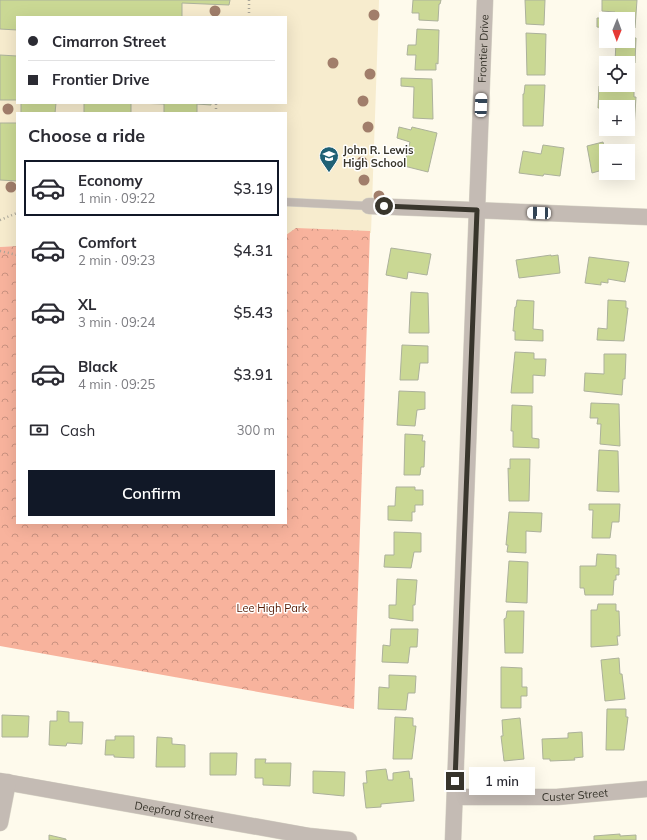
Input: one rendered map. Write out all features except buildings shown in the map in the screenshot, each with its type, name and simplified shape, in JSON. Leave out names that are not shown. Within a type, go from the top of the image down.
[{"type":"street","name":"Frontier Drive","points":[[453,840],[485,0]]},
{"type":"street","points":[[369,206],[647,217]]},
{"type":"street","points":[[0,823],[4,782]]},
{"type":"street","name":"Deepford Street","points":[[4,782],[309,836],[349,840]]},
{"type":"street","name":"Custer Street","points":[[455,796],[557,797],[647,789]]},
{"type":"lane","points":[[287,202],[369,206]]},
{"type":"path","points":[[249,0],[249,16]]},
{"type":"path","points":[[0,220],[16,213]]},
{"type":"path","points":[[0,251],[16,255]]},
{"type":"shaded area","name":"John R. Lewis High School","points":[[0,0],[379,0],[371,233],[287,236],[287,112],[16,112],[16,246],[0,247]]},
{"type":"green space","name":"Lee High Park","points":[[296,228],[370,231],[354,709],[0,646],[0,247],[16,246],[16,524],[287,524],[287,234]]},
{"type":"place","name":"John R. Lewis High School","points":[[329,173]]},
{"type":"route","points":[[384,206],[477,210],[455,781]]}]
